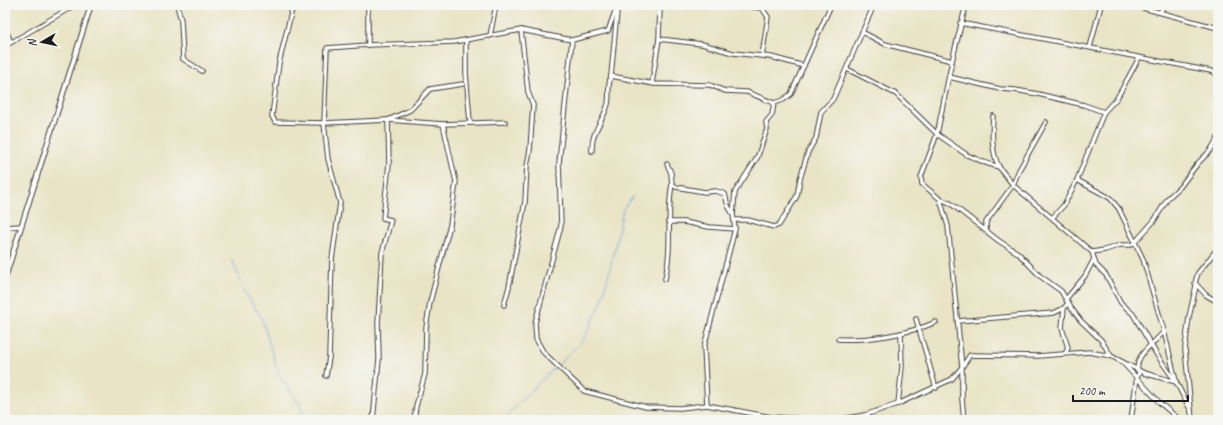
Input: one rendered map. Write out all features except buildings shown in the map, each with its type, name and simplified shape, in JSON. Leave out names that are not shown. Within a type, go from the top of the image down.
[{"type":"street","points":[[5,46],[75,5]]},
{"type":"street","points":[[5,278],[91,5]]},
{"type":"street","points":[[177,5],[181,20],[183,59],[202,71]]},
{"type":"street","points":[[293,5],[279,63],[273,119],[277,123],[324,123],[388,120],[443,124],[505,122]]},
{"type":"street","points":[[368,5],[368,45]]},
{"type":"street","points":[[490,36],[496,5]]},
{"type":"street","points":[[652,83],[659,38],[660,5]]},
{"type":"street","points":[[735,5],[762,8],[768,17],[762,56]]},
{"type":"street","points":[[612,76],[652,83],[710,85],[725,90],[747,92],[774,103],[783,100],[791,94],[831,5]]},
{"type":"street","points":[[734,220],[748,220],[774,228],[779,225],[797,196],[800,179],[808,152],[816,138],[821,112],[833,99],[874,5]]},
{"type":"street","points":[[1090,47],[1101,5]]},
{"type":"street","points":[[1132,5],[1217,27],[1218,21]]},
{"type":"street","points":[[1160,12],[1165,5]]},
{"type":"street","points":[[326,376],[329,357],[332,259],[340,203],[328,160],[324,123],[327,48],[454,42],[521,30],[572,40],[608,31],[617,6]]},
{"type":"street","points":[[592,151],[594,132],[608,102],[608,84],[612,76],[617,6]]},
{"type":"street","points":[[965,6],[960,23],[937,134],[921,177],[922,184],[940,199],[950,203],[1018,253],[1040,276],[1061,291],[1081,321],[1101,340],[1111,356]]},
{"type":"street","points":[[960,23],[1211,71],[1218,75]]},
{"type":"street","points":[[5,29],[11,42]]},
{"type":"street","points":[[504,305],[509,287],[525,202],[533,105],[528,92],[521,30]]},
{"type":"street","points":[[862,32],[885,44],[952,61]]},
{"type":"street","points":[[659,38],[702,44],[733,53],[783,59],[804,66]]},
{"type":"street","points":[[466,40],[466,73],[470,122]]},
{"type":"street","points":[[572,40],[559,163],[561,226],[536,316],[536,340],[544,352],[584,391],[646,407],[680,408],[707,405],[771,417],[823,420]]},
{"type":"street","points":[[1053,217],[1064,205],[1077,180],[1104,112],[1117,98],[1139,58]]},
{"type":"street","points":[[847,69],[896,94],[937,134],[967,155],[999,167]]},
{"type":"street","points":[[949,77],[1000,89],[1014,90],[1084,105],[1104,112]]},
{"type":"street","points":[[388,120],[410,110],[430,89],[463,84]]},
{"type":"street","points":[[707,405],[704,347],[735,229],[733,214],[735,192],[757,158],[767,129],[766,122],[772,115],[774,103]]},
{"type":"street","points":[[993,116],[993,146],[995,159],[999,167],[1013,185],[1053,217],[1092,252],[1096,265],[1106,275],[1121,303],[1133,314],[1151,345],[1176,382],[1191,411]]},
{"type":"street","points":[[373,420],[379,359],[378,323],[382,253],[391,220],[383,218],[389,164],[388,120]]},
{"type":"street","points":[[986,230],[986,222],[1013,185],[1019,170],[1046,122]]},
{"type":"street","points":[[414,420],[416,406],[425,374],[426,328],[430,302],[450,226],[456,182],[443,124]]},
{"type":"street","points":[[1092,252],[1130,245],[1136,240],[1154,221],[1168,198],[1180,187],[1198,163],[1210,151],[1218,138]]},
{"type":"street","points":[[665,279],[670,248],[668,222],[672,184],[671,173],[667,164]]},
{"type":"street","points":[[1077,180],[1115,202],[1136,240],[1164,331],[1176,382]]},
{"type":"street","points":[[672,184],[676,187],[686,189],[705,192],[716,191],[725,194],[728,206],[733,214]]},
{"type":"street","points":[[940,199],[948,226],[962,367],[962,399],[964,420]]},
{"type":"street","points":[[668,222],[735,229]]},
{"type":"street","points":[[5,227],[21,226]]},
{"type":"street","points":[[1192,420],[1185,349],[1189,317],[1196,286],[1195,280],[1198,273],[1218,248]]},
{"type":"street","points":[[1066,299],[1085,276],[1094,258]]},
{"type":"street","points":[[1196,286],[1218,302]]},
{"type":"street","points":[[958,322],[1054,313],[1064,308],[1068,303]]},
{"type":"street","points":[[1064,308],[1062,328],[1068,348],[1066,352]]},
{"type":"street","points":[[916,319],[936,388]]},
{"type":"street","points":[[838,338],[850,340],[901,333],[919,329],[936,322]]},
{"type":"street","points":[[1131,420],[1136,378],[1139,373],[1137,370],[1142,352],[1158,340],[1164,331]]},
{"type":"street","points":[[898,404],[903,359],[901,333]]},
{"type":"street","points":[[836,420],[865,415],[898,404],[936,388],[952,379],[970,355],[1038,356],[1066,352],[1089,352],[1111,356],[1137,370],[1176,382]]},
{"type":"street","points":[[1121,361],[1160,403],[1180,420]]},
{"type":"waterway","points":[[558,365],[583,340],[601,304],[623,209],[633,196]]},
{"type":"waterway","points":[[232,260],[245,292],[262,319],[279,375],[300,405],[306,420]]},
{"type":"waterway","points":[[504,420],[555,367]]}]
